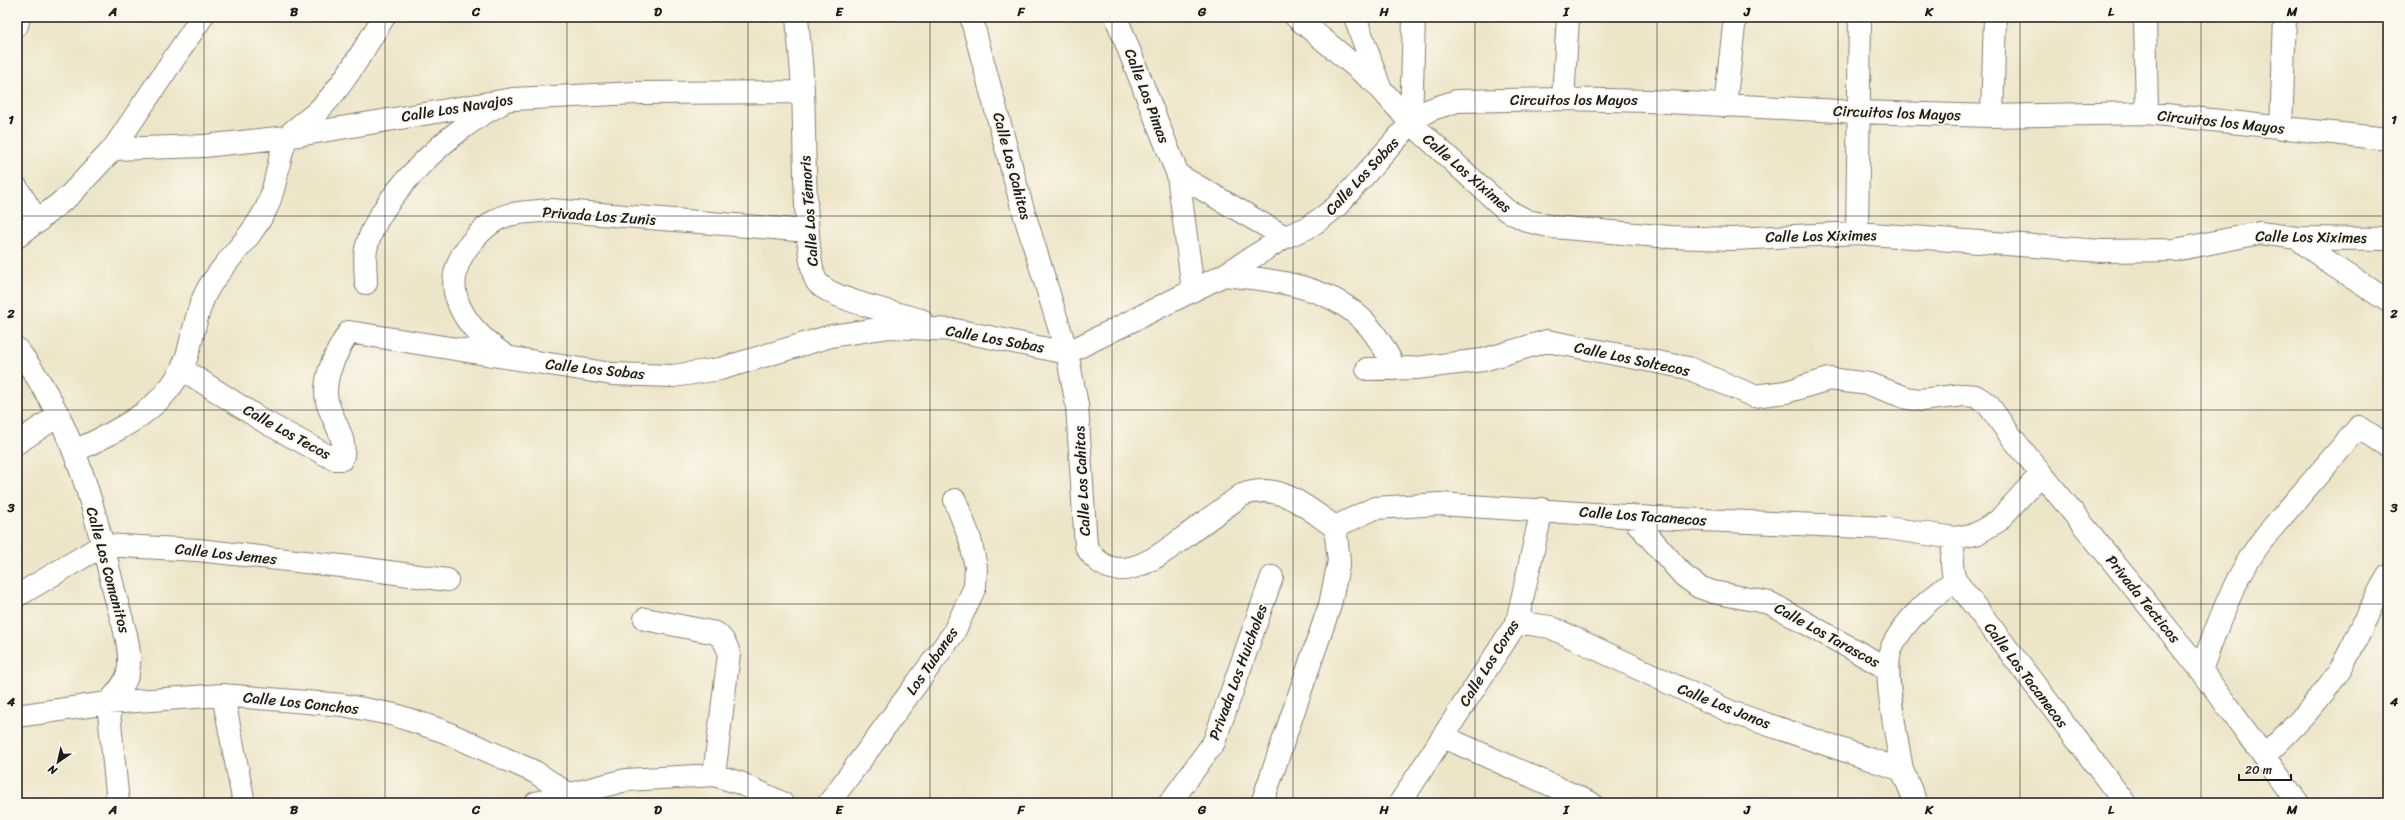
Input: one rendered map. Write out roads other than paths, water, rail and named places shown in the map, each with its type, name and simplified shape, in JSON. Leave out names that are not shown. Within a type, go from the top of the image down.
[{"type":"street","points":[[17,25],[19,17]]},
{"type":"street","points":[[17,237],[38,222],[70,195],[113,150],[202,17]]},
{"type":"street","points":[[75,451],[125,425],[147,410],[175,383],[182,368],[202,304],[209,287],[255,230],[267,207],[287,137],[309,119],[331,97],[384,17]]},
{"type":"street","name":"Calle Los Témoris","points":[[797,17],[803,92],[808,232],[812,271],[817,282],[826,290],[843,298],[955,330]]},
{"type":"street","name":"Calle Los Cahitas","points":[[971,17],[1021,203],[1067,353],[1077,405],[1086,546],[1092,557],[1106,566],[1119,569],[1135,568],[1152,561],[1242,495],[1254,490],[1270,490],[1286,494],[1335,527]]},
{"type":"street","name":"Calle Los Pimas","points":[[1116,17],[1178,175],[1193,290]]},
{"type":"street","points":[[1296,17],[1380,88]]},
{"type":"street","name":"Calle Los Xiximes","points":[[1355,17],[1380,88],[1411,123],[1506,210],[1528,221],[1553,227],[1670,237],[1733,238],[1857,234],[2102,251],[2175,250],[2260,233],[2297,238],[2388,239]]},
{"type":"street","points":[[1411,123],[1414,17]]},
{"type":"street","points":[[1563,99],[1568,17]]},
{"type":"street","points":[[1725,106],[1735,17]]},
{"type":"street","points":[[1857,234],[1860,17]]},
{"type":"street","points":[[1992,116],[1995,17]]},
{"type":"street","points":[[2145,17],[2147,113]]},
{"type":"street","points":[[2281,129],[2285,17]]},
{"type":"street","name":"Calle Los Navajos","points":[[113,150],[204,146],[287,137],[513,98],[636,93],[803,92]]},
{"type":"street","points":[[366,283],[366,250],[379,218],[396,194],[420,165],[447,141],[488,111],[513,98]]},
{"type":"street","name":"Circuitos los Mayos","points":[[1411,123],[1429,110],[1457,101],[1563,99],[1858,112],[1992,116],[2147,113],[2281,129],[2388,139]]},
{"type":"street","name":"Calle Los Sobas","points":[[511,358],[612,374],[674,376],[720,369],[807,342],[860,330],[890,327],[955,330],[1067,353],[1224,275],[1285,237],[1307,228],[1337,206],[1411,123]]},
{"type":"street","points":[[1178,175],[1285,237]]},
{"type":"street","points":[[17,188],[38,222]]},
{"type":"street","name":"Privada Los Zunis","points":[[511,358],[489,344],[473,328],[457,304],[453,278],[461,254],[480,231],[500,218],[524,212],[551,210],[808,232]]},
{"type":"street","points":[[2297,238],[2334,266],[2388,301]]},
{"type":"street","points":[[1224,275],[1272,280],[1314,290],[1347,305],[1372,327],[1392,360],[1394,369]]},
{"type":"street","name":"Calle Los Tecos","points":[[182,368],[265,422],[334,459],[342,459],[345,450],[327,400],[326,384],[339,348],[349,332],[511,358]]},
{"type":"street","name":"Calle Los Soltecos","points":[[1367,369],[1394,369],[1483,360],[1546,341],[1688,368],[1754,396],[1786,392],[1829,379],[1869,384],[1907,398],[1920,400],[1964,395],[1975,396],[1983,399]]},
{"type":"street","name":"Calle Los Comanitos","points":[[17,349],[38,376],[59,415],[75,451],[103,545],[127,644],[128,662],[124,684],[108,703]]},
{"type":"street","name":"Privada Tecticos","points":[[1983,399],[2041,474],[2201,670],[2298,803]]},
{"type":"street","points":[[17,443],[59,415]]},
{"type":"street","points":[[2201,670],[2230,591],[2252,552],[2359,426],[2388,446]]},
{"type":"street","name":"Calle Los Tacanecos","points":[[1335,527],[1375,508],[1440,504],[1542,509],[1631,516],[1887,528],[1955,538],[1976,534],[1998,521],[2041,474]]},
{"type":"street","name":"Los Tubanes","points":[[829,803],[953,634],[975,588],[976,567],[970,539],[955,500]]},
{"type":"street","name":"Calle Los Coras","points":[[1400,803],[1444,736],[1484,670],[1517,622],[1542,509]]},
{"type":"street","name":"Calle Los Tarascos","points":[[1631,516],[1684,576],[1699,587],[1713,592],[1770,603],[1888,669]]},
{"type":"street","points":[[1262,803],[1330,604],[1339,561],[1335,527]]},
{"type":"street","name":"Calle Los Tacanecos","points":[[1955,538],[1951,557],[1955,580],[2125,803]]},
{"type":"street","points":[[17,596],[103,545]]},
{"type":"street","name":"Calle Los Jemes","points":[[103,545],[198,550],[359,568],[447,580]]},
{"type":"street","points":[[2264,756],[2302,718],[2325,691],[2342,665],[2388,576]]},
{"type":"street","name":"Privada Los Huicholes","points":[[1170,803],[1214,742],[1272,577]]},
{"type":"street","points":[[1916,803],[1902,770],[1888,669],[1891,650],[1903,629],[1932,598],[1955,580]]},
{"type":"street","points":[[645,619],[716,633],[724,639],[728,647],[729,654],[714,775]]},
{"type":"street","name":"Calle Los Janos","points":[[1517,622],[1550,627],[1731,712],[1902,770]]},
{"type":"street","points":[[223,695],[244,803]]},
{"type":"street","name":"Calle Los Conchos","points":[[17,716],[108,703],[223,695],[343,705],[395,715],[443,731],[535,772],[569,799]]},
{"type":"street","points":[[108,703],[118,803]]},
{"type":"street","points":[[1444,736],[1591,803]]},
{"type":"street","points":[[536,803],[569,799],[626,780],[714,775],[740,783],[782,803]]}]
